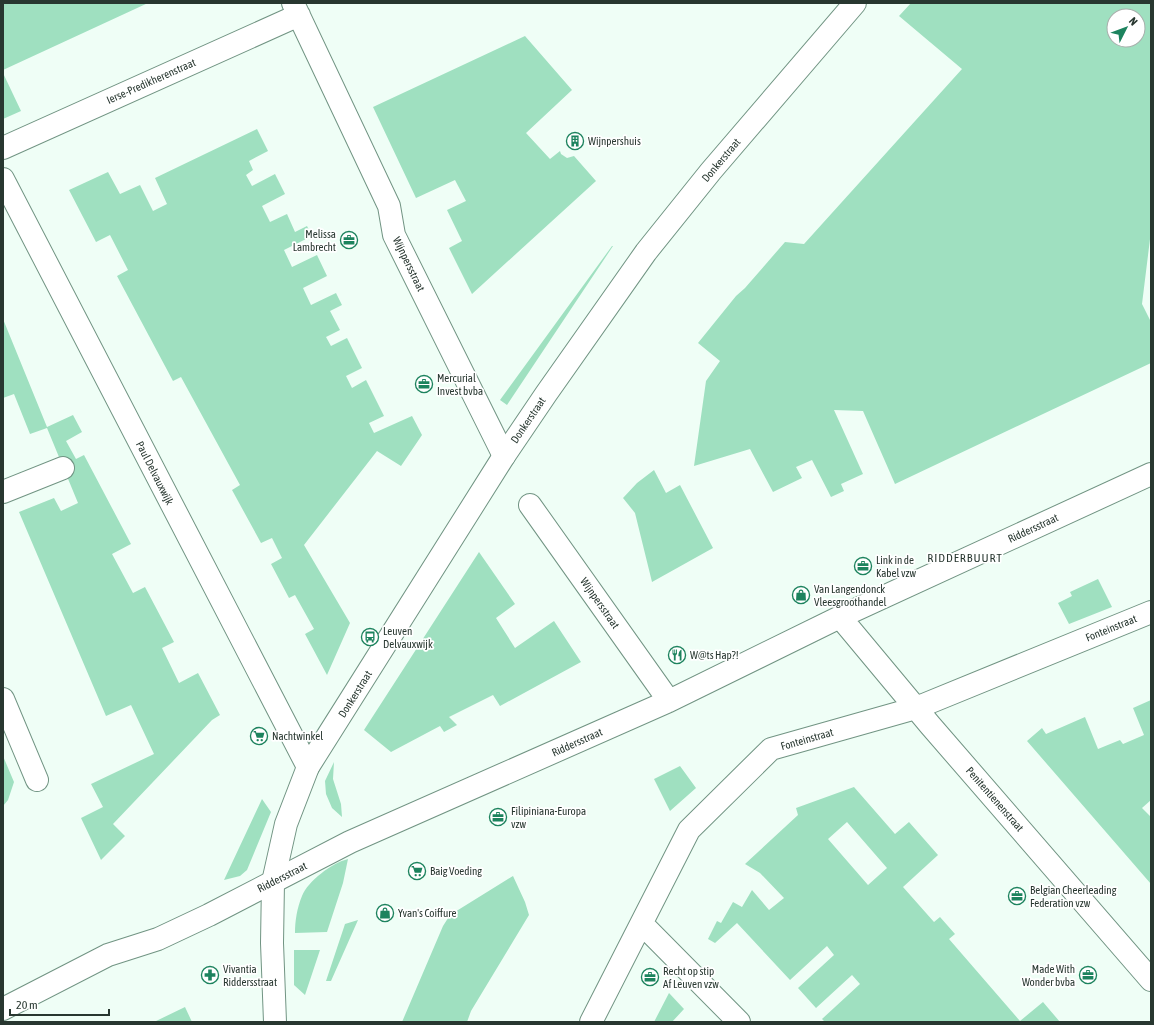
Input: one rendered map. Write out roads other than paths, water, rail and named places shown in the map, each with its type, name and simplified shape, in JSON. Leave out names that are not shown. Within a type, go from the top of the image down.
[{"type":"street","name":"Donkerstraat","points":[[275,1022],[272,943],[273,882],[286,824],[308,767],[504,456],[646,252],[711,171],[855,3]]},
{"type":"street","name":"Wijnpersstraat","points":[[296,9],[388,206],[394,235],[504,456]]},
{"type":"street","name":"Ierse-Predikherenstraat","points":[[3,148],[296,9]]},
{"type":"street","name":"Paul Delvauxwijk","points":[[3,178],[308,767]]},
{"type":"street","points":[[3,492],[63,468]]},
{"type":"street","name":"Riddersstraat","points":[[3,1009],[108,955],[158,939],[209,915],[350,842],[670,701],[840,617],[1151,474]]},
{"type":"street","name":"Wijnpersstraat","points":[[530,505],[670,701]]},
{"type":"street","name":"Fonteinstraat","points":[[591,1022],[690,830],[771,749],[916,708],[1151,612]]},
{"type":"street","name":"Penitentienenstraat","points":[[840,617],[916,708],[1151,980]]},
{"type":"street","points":[[3,699],[37,780]]},
{"type":"street","points":[[642,924],[739,1022]]},
{"type":"place","name":"Wijnpershuis","points":[[575,141]]},
{"type":"place","name":"Melissa Lambrecht","points":[[349,240]]},
{"type":"place","name":"Mercurial Invest bvba","points":[[424,384]]},
{"type":"place","name":"Link in de Kabel vzw","points":[[863,566]]},
{"type":"place","name":"Van Langendonck Vleesgroothandel","points":[[801,595]]},
{"type":"place","name":"Leuven Delvauxwijk","points":[[370,637]]},
{"type":"place","name":"W@ts Hap?!","points":[[677,655]]},
{"type":"place","name":"Nachtwinkel","points":[[259,736]]},
{"type":"place","name":"Filipiniana-Europa vzw","points":[[498,817]]},
{"type":"place","name":"Baig Voeding","points":[[417,871]]},
{"type":"place","name":"Belgian Cheerleading Federation vzw","points":[[1017,896]]},
{"type":"place","name":"Yvan's Coiffure","points":[[385,913]]},
{"type":"place","name":"Vivantia Riddersstraat","points":[[210,975]]},
{"type":"place","name":"Made With Wonder bvba","points":[[1088,975]]},
{"type":"place","name":"Recht op stip Af Leuven vzw","points":[[650,977]]},
{"type":"district","name":"RIDDERBUURT","points":[[965,558]]}]
